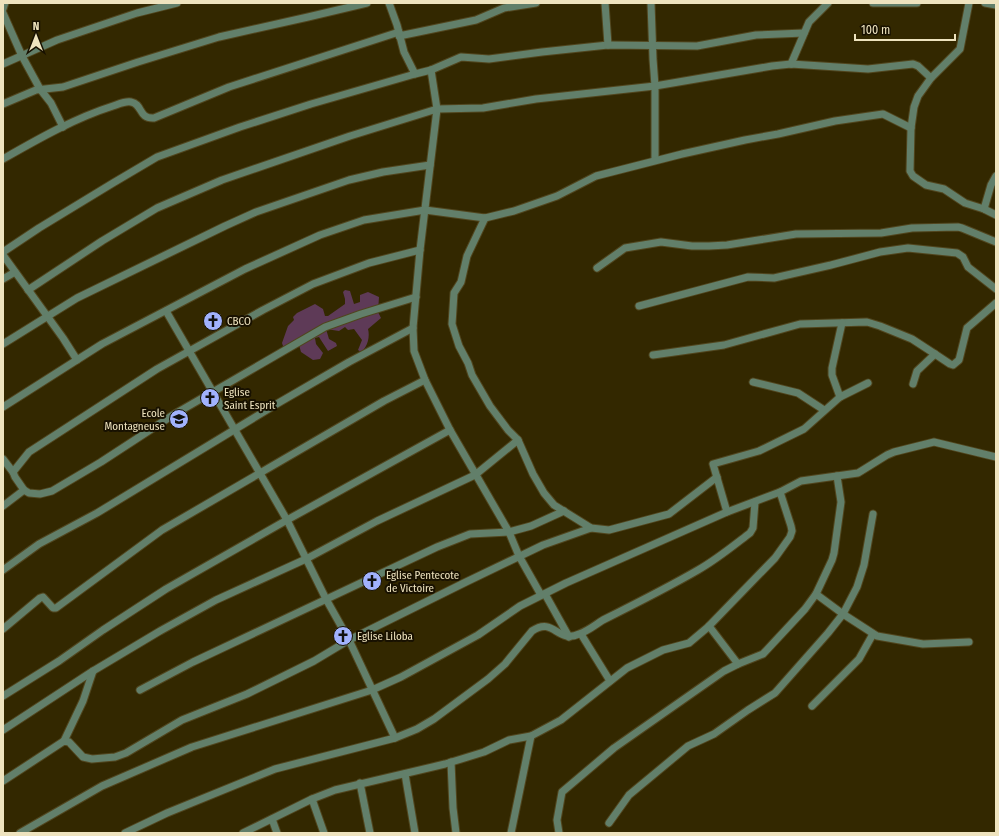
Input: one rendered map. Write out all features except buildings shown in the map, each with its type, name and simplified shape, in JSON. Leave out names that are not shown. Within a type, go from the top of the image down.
[{"type":"street","points":[[3,64],[57,40],[155,6],[177,3]]},
{"type":"street","points":[[3,104],[40,89],[63,87],[219,37],[308,18],[367,3]]},
{"type":"street","points":[[390,3],[404,52],[415,74]]},
{"type":"street","points":[[3,159],[83,117],[123,103],[132,102],[144,116],[154,118],[229,87],[399,34],[476,20],[504,8],[536,3]]},
{"type":"street","points":[[605,3],[608,45]]},
{"type":"street","points":[[651,3],[655,86],[655,160]]},
{"type":"street","points":[[791,64],[811,19],[828,3]]},
{"type":"street","points":[[873,3],[917,3]]},
{"type":"street","points":[[969,3],[960,49],[931,78],[918,96],[914,107],[911,128],[910,171],[911,175],[926,185],[946,190],[965,203],[984,209],[996,215]]},
{"type":"street","points":[[985,3],[996,5]]},
{"type":"street","points":[[3,13],[22,56],[40,89],[51,103],[63,127]]},
{"type":"street","points":[[77,360],[14,272],[3,254],[39,228],[157,157],[240,127],[311,104],[431,70],[458,58],[489,59],[608,45],[697,46],[756,35],[804,33]]},
{"type":"street","points":[[28,290],[157,208],[222,180],[350,136],[436,109],[483,108],[550,98],[655,86],[791,64],[868,69],[913,64],[918,66],[931,78]]},
{"type":"street","points":[[431,70],[436,109],[420,250],[413,328],[414,351],[425,380],[450,430],[509,532],[519,556],[569,637]]},
{"type":"street","points":[[3,407],[102,344],[246,270],[320,235],[364,220],[425,210],[485,218],[514,211],[557,196],[593,177],[655,160],[835,121],[879,114],[885,115],[911,128]]},
{"type":"street","points":[[3,344],[77,298],[256,212],[349,180],[383,172],[430,165]]},
{"type":"street","points":[[984,209],[990,185],[996,176]]},
{"type":"street","points":[[485,218],[467,256],[461,282],[455,291],[452,324],[459,346],[468,363],[472,375],[490,406],[508,430],[518,440],[533,474],[544,493],[554,505],[591,528]]},
{"type":"street","points":[[597,268],[625,248],[661,242],[692,246],[709,246],[727,245],[796,234],[881,233],[909,228],[958,227],[996,242]]},
{"type":"street","points":[[639,306],[748,277],[774,278],[880,252],[908,248],[957,253],[962,257],[968,267],[996,289]]},
{"type":"street","points":[[13,472],[29,452],[157,369],[262,310],[313,284],[369,263],[420,250]]},
{"type":"street","points":[[3,279],[14,272]]},
{"type":"street","points":[[3,459],[24,490],[29,493],[40,494],[52,491],[101,462],[173,415],[325,328],[361,314],[416,297]]},
{"type":"street","points":[[653,355],[724,345],[800,324],[866,322],[912,339],[950,364],[955,364],[958,360],[967,328],[996,303]]},
{"type":"street","points":[[166,311],[287,520],[326,599],[349,640],[395,738]]},
{"type":"street","points":[[840,397],[832,375],[832,368],[842,323]]},
{"type":"street","points":[[3,570],[39,544],[97,513],[348,362],[413,328]]},
{"type":"street","points":[[913,384],[917,371],[935,354]]},
{"type":"street","points":[[3,629],[40,598],[43,597],[53,608],[56,608],[162,530],[384,401],[425,380]]},
{"type":"street","points":[[753,382],[798,393],[824,410]]},
{"type":"street","points":[[727,512],[713,466],[715,462],[759,451],[804,429],[840,397],[868,383]]},
{"type":"street","points":[[3,696],[59,661],[166,589],[450,430]]},
{"type":"street","points":[[3,730],[160,630],[216,600],[306,558],[377,521],[475,475],[518,440]]},
{"type":"street","points":[[20,833],[102,786],[192,747],[372,690],[401,677],[478,635],[520,606],[566,583],[727,512],[780,492],[801,481],[860,473],[894,452],[934,442],[996,457]]},
{"type":"street","points":[[559,833],[557,820],[562,792],[614,748],[724,671],[764,654],[805,609],[816,594],[832,560],[834,552],[841,502],[837,476]]},
{"type":"street","points":[[64,741],[72,744],[83,756],[92,759],[115,757],[126,753],[182,720],[247,694],[314,660],[349,640],[543,545],[591,528],[609,530],[666,515],[717,477]]},
{"type":"street","points":[[3,506],[24,490]]},
{"type":"street","points":[[243,833],[312,799],[335,790],[451,762],[484,752],[509,740],[531,736],[565,718],[627,668],[663,650],[689,643],[709,626],[775,558],[790,537],[792,531],[791,526],[780,492]]},
{"type":"street","points":[[125,833],[167,813],[276,769],[395,738],[417,729],[434,719],[488,679],[505,664],[532,631],[537,628],[550,627],[569,637],[581,634],[601,621],[698,570],[750,533],[753,528],[754,502]]},
{"type":"street","points":[[140,690],[193,662],[436,547],[467,535],[509,532],[531,526],[564,511]]},
{"type":"street","points":[[609,823],[629,795],[688,746],[714,734],[776,692],[843,614],[857,587],[864,565],[873,514]]},
{"type":"street","points":[[816,594],[877,636],[923,644],[968,642]]},
{"type":"street","points":[[709,626],[738,664]]},
{"type":"street","points":[[581,634],[610,681]]},
{"type":"street","points":[[812,706],[859,659],[873,634]]},
{"type":"street","points":[[3,781],[64,741],[83,701],[94,671]]},
{"type":"street","points":[[511,833],[531,736]]},
{"type":"street","points":[[451,762],[453,808],[456,833]]},
{"type":"street","points":[[405,774],[415,833]]},
{"type":"street","points":[[360,783],[370,833]]},
{"type":"street","points":[[312,799],[324,833]]},
{"type":"street","points":[[272,819],[277,833]]},
{"type":"shaded area","points":[[345,290],[350,291],[354,304],[360,302],[360,295],[368,292],[379,297],[378,312],[381,318],[368,329],[368,341],[361,352],[358,350],[362,340],[354,329],[348,330],[345,327],[339,331],[326,329],[329,339],[336,343],[337,346],[328,351],[319,337],[315,338],[316,344],[323,353],[320,359],[313,360],[301,352],[299,345],[287,347],[283,346],[282,343],[288,326],[294,320],[293,317],[297,313],[315,304],[323,309],[325,316],[328,316],[345,304],[343,292]]},
{"type":"place","name":"CBCO","points":[[213,321]]},
{"type":"place","name":"Eglise Saint Esprit","points":[[210,398]]},
{"type":"place","name":"Ecole Montagneuse","points":[[179,419]]},
{"type":"place","name":"Eglise Pentecote de Victoire","points":[[372,581]]},
{"type":"place","name":"Eglise Liloba","points":[[343,636]]}]
